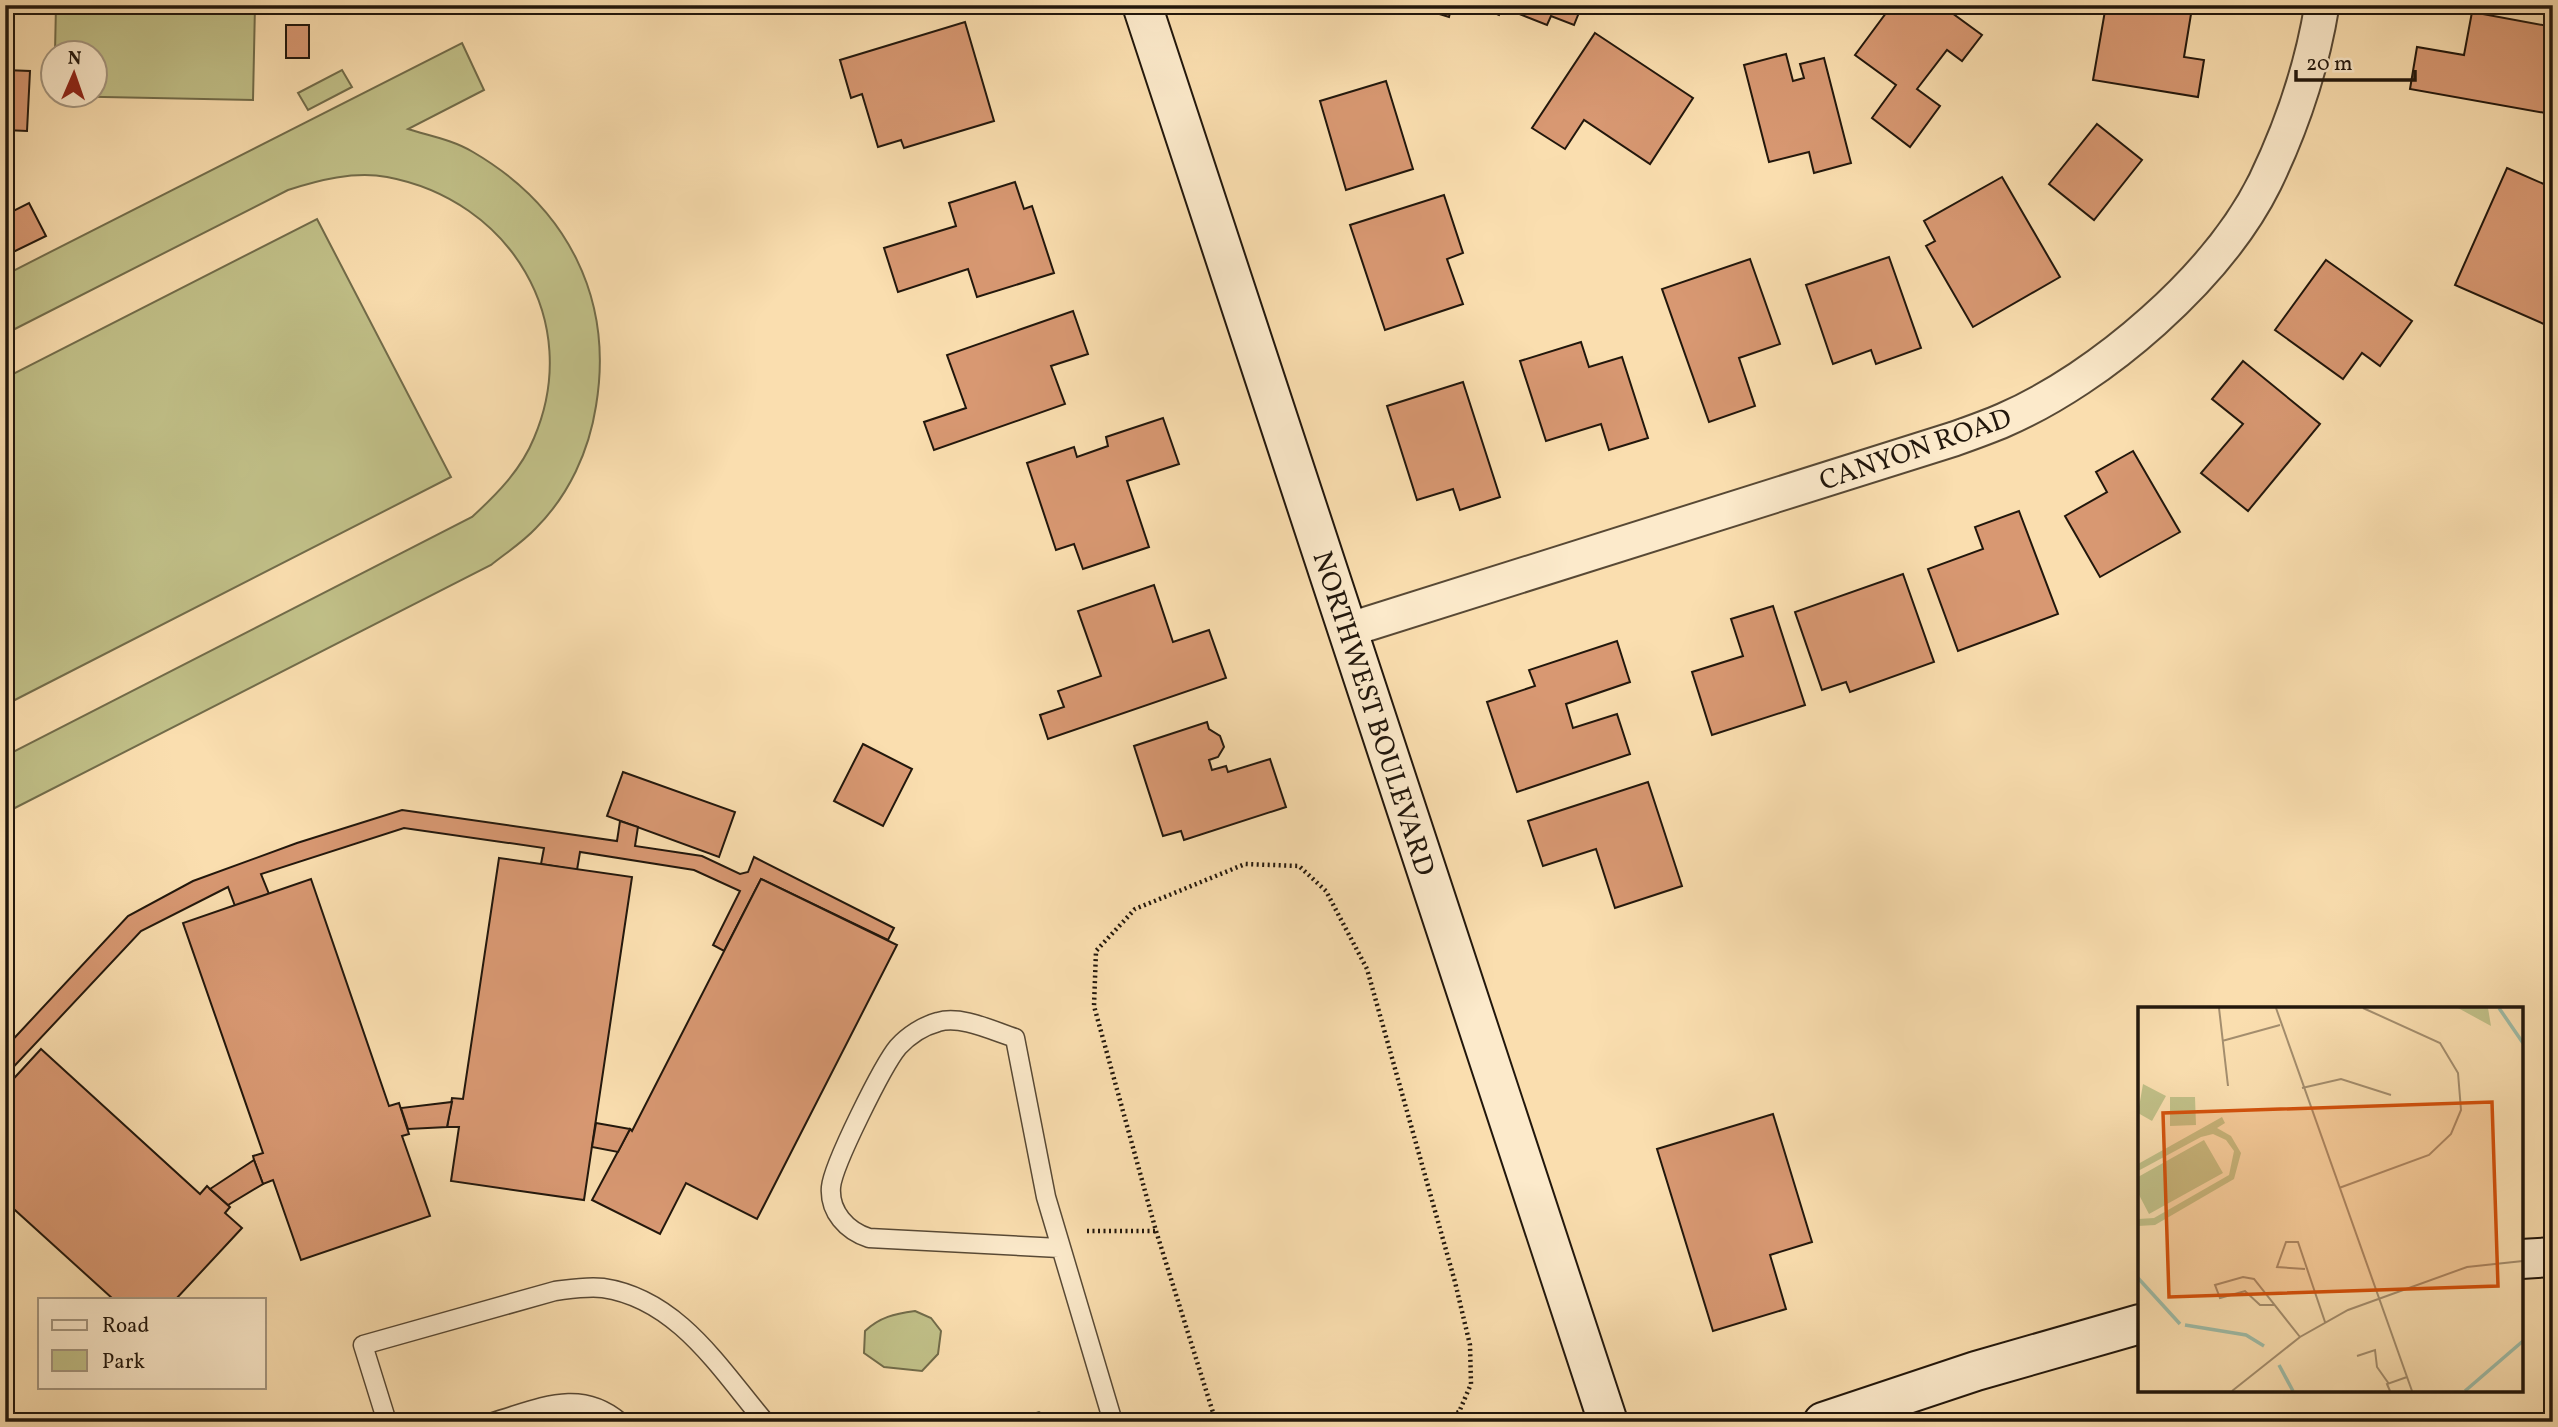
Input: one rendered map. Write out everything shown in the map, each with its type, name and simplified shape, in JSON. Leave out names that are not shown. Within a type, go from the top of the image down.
[{"type":"street","name":"NORTHWEST BOULEVARD","points":[[1142,5],[1608,1422]]},
{"type":"street","name":"CANYON ROAD","points":[[1348,630],[1954,439],[2006,419],[2064,387],[2114,354],[2166,308],[2207,266],[2231,236],[2264,184],[2285,135],[2314,52],[2322,5]]},
{"type":"street","points":[[2523,1259],[2553,1257]]},
{"type":"street","points":[[1823,1422],[1976,1371],[2138,1325]]},
{"type":"lane","points":[[1057,1240],[869,1238],[855,1233],[843,1223],[834,1205],[831,1188],[835,1169],[881,1074],[898,1047],[920,1029],[940,1021],[962,1022],[1015,1038],[1046,1197],[1113,1422]]},
{"type":"lane","points":[[387,1422],[363,1346],[555,1291],[581,1287],[603,1288],[635,1296],[663,1311],[687,1330],[765,1422]]},
{"type":"lane","points":[[493,1422],[575,1401],[589,1403],[620,1422]]},
{"type":"path","points":[[1216,1422],[1156,1231],[1094,1006],[1096,951],[1135,909],[1245,864],[1299,866],[1326,891],[1367,969],[1455,1282],[1470,1345],[1471,1384],[1459,1412],[1434,1422]]},
{"type":"path","points":[[1057,1240],[1156,1231]]},
{"type":"green space","points":[[56,5],[255,5],[253,100],[108,97],[108,38],[55,38]]},
{"type":"green space","points":[[462,43],[484,90],[408,129],[465,148],[506,174],[534,200],[558,228],[576,259],[590,293],[598,328],[600,366],[593,423],[583,456],[568,487],[536,528],[491,565],[5,813],[5,756],[472,517],[508,481],[529,450],[547,394],[549,351],[542,310],[525,272],[501,239],[469,211],[431,190],[375,175],[324,180],[288,190],[5,334],[5,275]]},
{"type":"green space","points":[[342,70],[352,87],[308,110],[298,93]]},
{"type":"green space","points":[[317,219],[451,477],[5,705],[5,378]]},
{"type":"green space","points":[[915,1311],[931,1318],[941,1331],[938,1354],[922,1371],[884,1367],[864,1353],[865,1331],[871,1326],[888,1317]]},
{"type":"green space","points":[[1039,1412],[1055,1422],[1009,1422]]},
{"type":"building","points":[[1410,5],[1452,5],[1449,17]]},
{"type":"building","points":[[1475,5],[1582,5],[1574,25],[1551,16],[1547,25],[1502,7],[1499,15]]},
{"type":"building","points":[[1892,5],[1941,5],[1982,35],[1962,61],[1947,50],[1917,89],[1940,106],[1910,147],[1872,118],[1896,85],[1855,55]]},
{"type":"building","points":[[2106,5],[2178,5],[2192,8],[2184,57],[2204,60],[2198,97],[2093,80]]},
{"type":"building","points":[[2472,12],[2553,27],[2551,114],[2410,89],[2417,47],[2464,55]]},
{"type":"building","points":[[965,22],[994,121],[904,148],[901,140],[878,147],[862,94],[851,98],[840,60]]},
{"type":"building","points":[[286,25],[309,25],[309,58],[286,58]]},
{"type":"building","points":[[1595,33],[1693,98],[1650,164],[1584,120],[1565,149],[1532,128]]},
{"type":"building","points":[[1786,54],[1793,81],[1804,78],[1800,64],[1824,58],[1851,163],[1814,173],[1809,152],[1769,162],[1744,65]]},
{"type":"building","points":[[5,70],[30,71],[27,131],[5,130]]},
{"type":"building","points":[[1386,81],[1413,169],[1346,190],[1320,101]]},
{"type":"building","points":[[2097,124],[2142,160],[2094,220],[2049,184]]},
{"type":"building","points":[[2507,168],[2553,188],[2553,328],[2455,285]]},
{"type":"building","points":[[2002,177],[2060,277],[1973,327],[1926,246],[1935,241],[1924,221]]},
{"type":"building","points":[[1015,182],[1024,209],[1032,206],[1054,273],[977,297],[968,269],[898,292],[884,248],[956,226],[949,203]]},
{"type":"building","points":[[1444,195],[1463,253],[1447,259],[1463,304],[1385,330],[1350,225]]},
{"type":"building","points":[[29,203],[46,236],[5,256],[5,215]]},
{"type":"building","points":[[1889,257],[1921,348],[1876,364],[1871,350],[1833,364],[1806,285]]},
{"type":"building","points":[[1750,259],[1780,344],[1739,358],[1755,406],[1709,422],[1662,289]]},
{"type":"building","points":[[2326,260],[2412,321],[2380,366],[2362,353],[2343,379],[2275,330]]},
{"type":"building","points":[[1073,311],[1088,354],[1051,366],[1065,404],[934,450],[924,422],[966,408],[947,355]]},
{"type":"building","points":[[1581,342],[1589,367],[1622,357],[1648,438],[1609,450],[1601,424],[1546,441],[1520,361]]},
{"type":"building","points":[[2243,361],[2320,424],[2248,511],[2201,473],[2243,424],[2212,399]]},
{"type":"building","points":[[1463,382],[1500,497],[1460,510],[1453,489],[1417,500],[1387,406]]},
{"type":"building","points":[[1163,418],[1179,464],[1127,481],[1149,547],[1083,569],[1074,544],[1056,550],[1027,463],[1074,447],[1077,457],[1108,446],[1106,437]]},
{"type":"building","points":[[2133,451],[2180,532],[2100,577],[2065,516],[2107,492],[2096,472]]},
{"type":"building","points":[[2019,511],[2058,614],[1958,651],[1928,569],[1983,549],[1975,527]]},
{"type":"building","points":[[1903,574],[1934,662],[1850,692],[1846,682],[1822,690],[1795,612]]},
{"type":"building","points":[[1154,585],[1173,642],[1209,630],[1226,678],[1048,739],[1040,715],[1064,707],[1058,691],[1101,676],[1078,611]]},
{"type":"building","points":[[1773,606],[1805,705],[1712,735],[1692,672],[1743,656],[1731,619]]},
{"type":"building","points":[[1617,641],[1630,682],[1566,704],[1573,728],[1617,714],[1630,754],[1517,792],[1487,702],[1535,686],[1529,670]]},
{"type":"building","points":[[1207,722],[1209,729],[1220,736],[1224,747],[1218,757],[1209,760],[1212,770],[1226,766],[1228,772],[1270,759],[1286,807],[1184,840],[1181,831],[1163,836],[1134,746]]},
{"type":"building","points":[[863,744],[912,769],[883,826],[834,801]]},
{"type":"building","points":[[623,772],[735,812],[719,857],[607,816]]},
{"type":"building","points":[[1648,782],[1682,886],[1615,908],[1596,849],[1543,866],[1528,821]]},
{"type":"building","points":[[402,810],[617,841],[620,821],[638,827],[635,846],[702,856],[740,874],[748,872],[754,857],[894,928],[888,940],[761,879],[724,951],[713,945],[740,891],[694,870],[580,852],[577,870],[541,864],[544,848],[404,828],[261,874],[269,894],[235,906],[228,887],[141,931],[5,1076],[5,1048],[128,916],[193,881],[297,843]]},
{"type":"building","points":[[499,858],[632,877],[584,1200],[451,1181],[459,1127],[447,1127],[452,1098],[463,1099]]},
{"type":"building","points":[[311,879],[389,1106],[399,1103],[409,1134],[402,1136],[430,1216],[301,1260],[273,1180],[263,1184],[254,1160],[253,1156],[263,1153],[183,923]]},
{"type":"building","points":[[761,879],[897,945],[757,1219],[686,1183],[660,1234],[592,1200],[630,1129],[632,1131]]},
{"type":"building","points":[[41,1049],[200,1194],[207,1186],[230,1207],[225,1213],[242,1228],[177,1298],[112,1298],[5,1201],[5,1088]]},
{"type":"building","points":[[452,1102],[447,1127],[408,1129],[401,1108]]},
{"type":"building","points":[[1773,1114],[1812,1242],[1770,1255],[1786,1309],[1713,1331],[1657,1149]]},
{"type":"building","points":[[596,1123],[630,1129],[618,1152],[592,1147]]},
{"type":"building","points":[[254,1160],[263,1184],[228,1205],[210,1189]]}]
